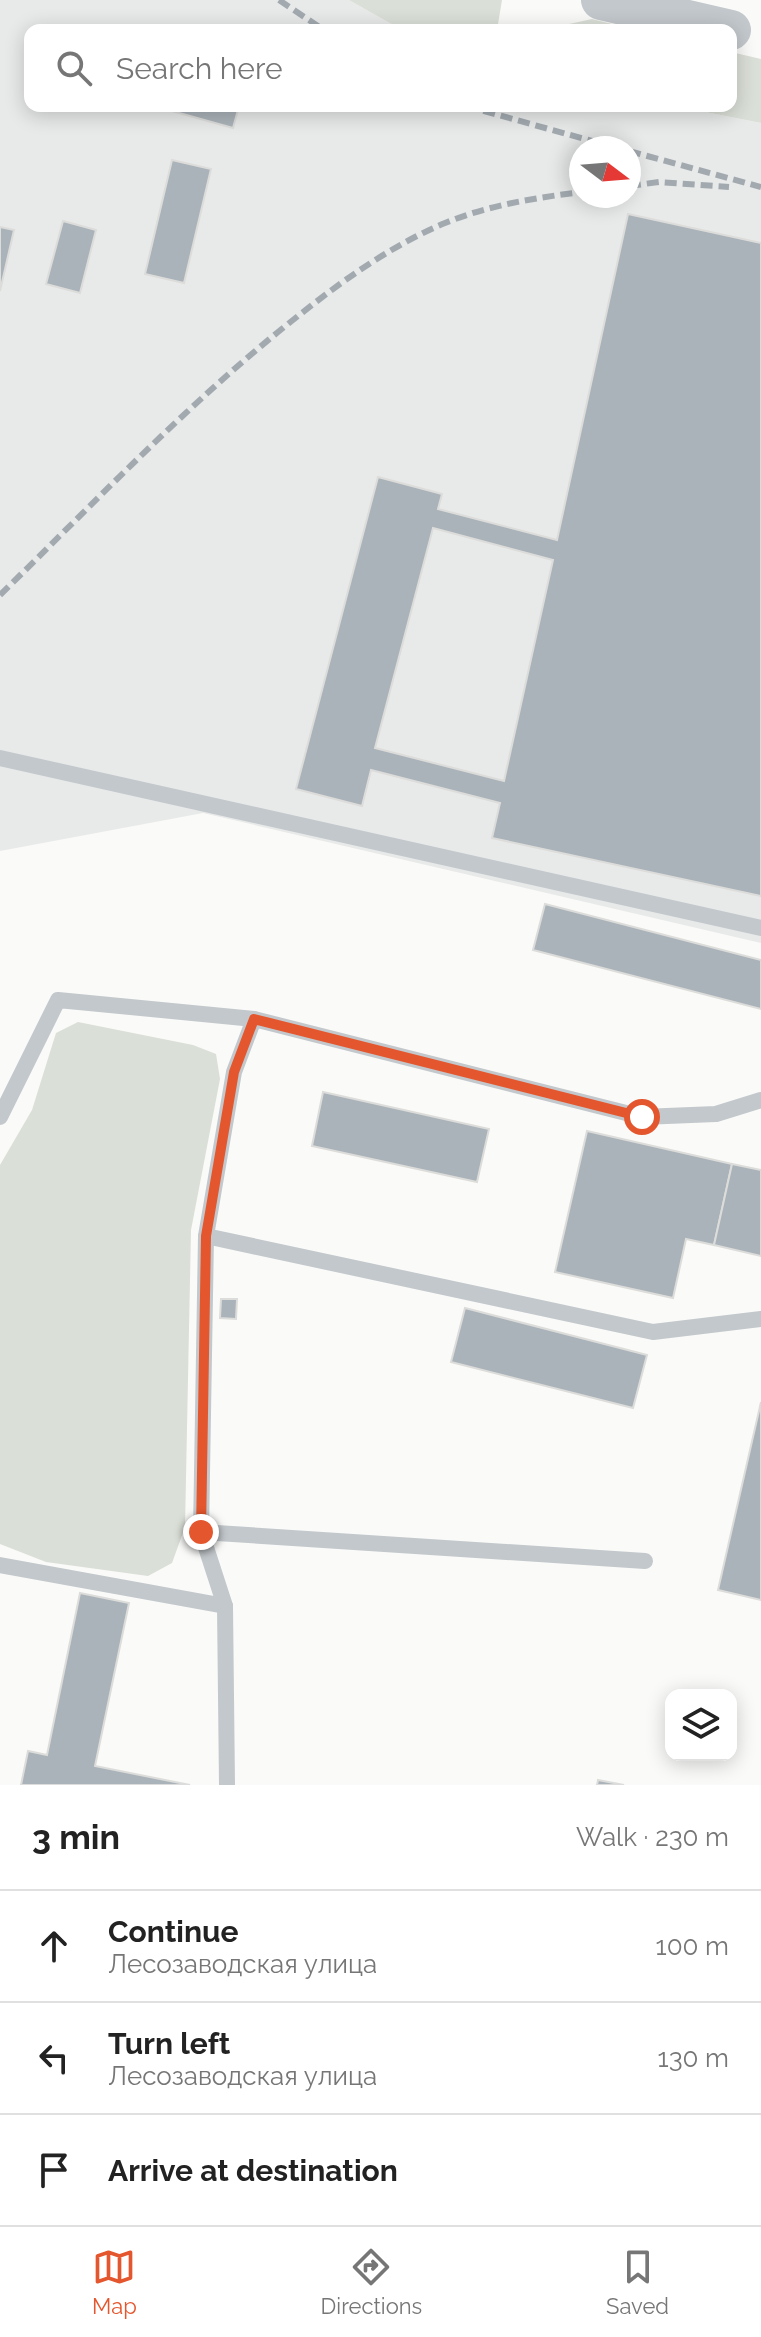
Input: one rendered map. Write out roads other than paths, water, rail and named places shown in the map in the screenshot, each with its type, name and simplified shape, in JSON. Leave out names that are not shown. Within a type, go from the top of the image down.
[{"type":"street","points":[[601,0],[705,24]]},
{"type":"street","points":[[737,31],[761,37]]},
{"type":"lane","points":[[0,758],[761,928]]},
{"type":"lane","points":[[0,1117],[58,1000],[254,1019],[642,1117],[716,1114],[761,1100]]},
{"type":"lane","points":[[227,1785],[225,1606],[201,1532],[206,1236],[234,1072],[254,1019]]},
{"type":"lane","points":[[206,1236],[653,1332],[761,1319]]},
{"type":"lane","points":[[201,1532],[645,1561]]},
{"type":"lane","points":[[0,1565],[225,1606]]},
{"type":"railway","points":[[279,0],[315,24]]},
{"type":"railway","points":[[488,112],[574,136]]},
{"type":"railway","points":[[641,154],[761,187]]},
{"type":"railway","points":[[641,184],[659,182],[729,187]]},
{"type":"railway","points":[[0,595],[136,460],[241,363],[358,272],[400,245],[445,223],[478,211],[569,194]]}]
